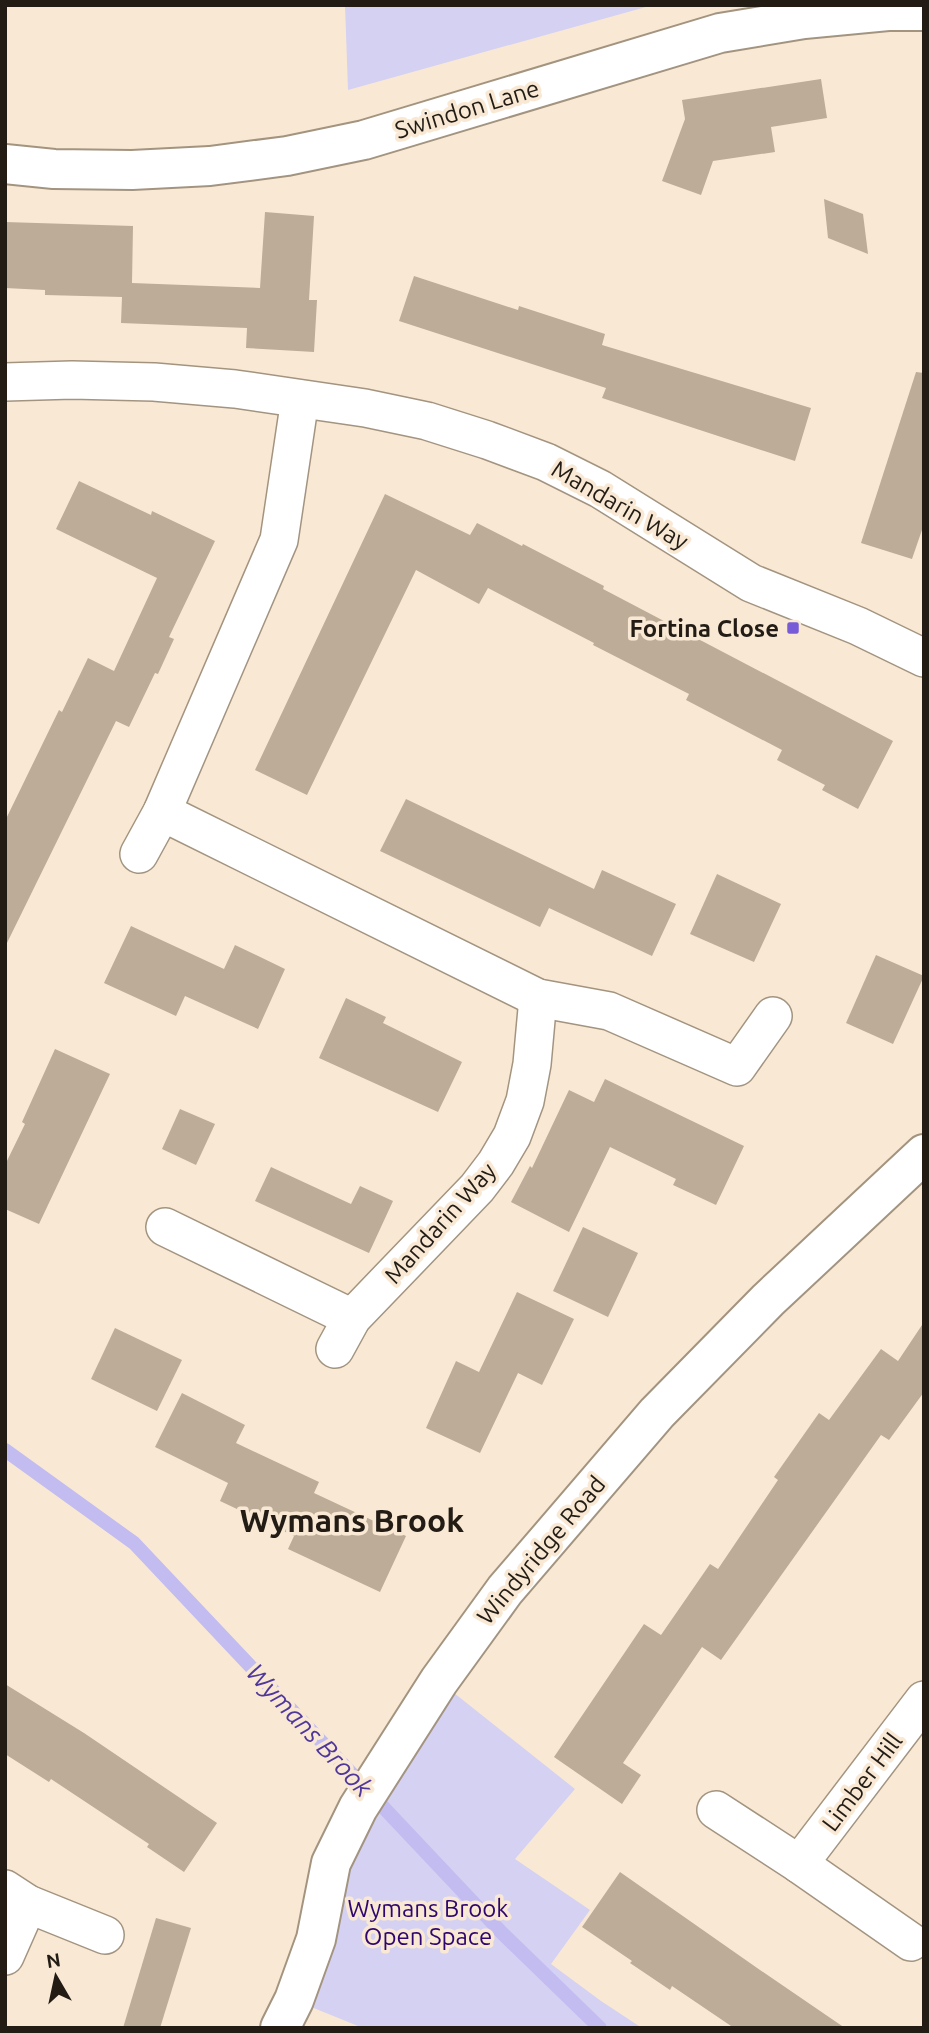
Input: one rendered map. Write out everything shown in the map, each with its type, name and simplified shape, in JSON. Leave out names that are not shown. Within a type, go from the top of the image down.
[{"type":"street","name":"Swindon Lane","points":[[5,164],[54,169],[132,170],[210,166],[287,156],[364,141],[720,33],[804,19],[888,11],[924,11]]},
{"type":"street","name":"Mandarin Way","points":[[5,382],[154,382],[235,389],[365,408],[427,422],[487,440],[546,462],[600,489],[751,583],[858,626],[924,658]]},
{"type":"street","points":[[139,853],[162,812],[279,540],[300,399]]},
{"type":"street","points":[[162,812],[538,998],[609,1011],[737,1067],[773,1016]]},
{"type":"street","name":"Mandarin Way","points":[[334,1349],[352,1318],[477,1188],[502,1154],[525,1101],[532,1064],[538,998]]},
{"type":"street","name":"Windyridge Road","points":[[280,2028],[294,2000],[316,1939],[331,1863],[358,1808],[439,1681],[505,1590],[657,1413],[768,1300],[924,1154]]},
{"type":"street","points":[[165,1227],[352,1318]]},
{"type":"street","name":"Limber Hill","points":[[799,1864],[924,1700]]},
{"type":"street","points":[[716,1810],[911,1942]]},
{"type":"street","points":[[5,1956],[17,1896],[105,1935]]},
{"type":"green space","points":[[345,5],[653,5],[348,90]]},
{"type":"green space","name":"Wymans Brook Open Space","points":[[439,1681],[575,1789],[515,1859],[590,1910],[551,1964],[642,2028],[363,2028],[294,2000],[331,1863]]},
{"type":"building","points":[[821,79],[827,118],[771,127],[775,152],[713,161],[701,195],[662,181],[685,119],[682,100]]},
{"type":"building","points":[[824,199],[863,214],[868,254],[828,238]]},
{"type":"building","points":[[265,212],[314,216],[309,300],[317,300],[314,352],[246,348],[247,328],[121,323],[122,297],[45,295],[45,290],[5,288],[5,222],[133,226],[132,283],[260,288]]},
{"type":"building","points":[[414,276],[518,310],[519,306],[605,334],[602,345],[811,408],[795,461],[602,398],[606,388],[399,321]]},
{"type":"building","points":[[916,372],[924,373],[924,524],[912,559],[861,543]]},
{"type":"building","points":[[79,481],[215,541],[169,637],[174,639],[158,674],[155,673],[129,727],[116,721],[5,947],[5,821],[59,710],[62,712],[88,658],[114,671],[157,578],[56,529]]},
{"type":"building","points":[[385,494],[470,535],[477,523],[522,546],[523,544],[604,586],[603,589],[893,741],[858,809],[822,790],[825,785],[777,760],[782,750],[686,700],[689,694],[488,588],[479,604],[416,570],[307,795],[255,770]]},
{"type":"building","points":[[406,799],[594,889],[602,870],[676,904],[652,956],[549,908],[540,927],[380,851]]},
{"type":"building","points":[[717,874],[781,904],[754,962],[690,934]]},
{"type":"building","points":[[131,926],[224,969],[235,945],[285,969],[258,1029],[185,996],[176,1016],[104,983]]},
{"type":"building","points":[[876,955],[924,976],[893,1044],[846,1023]]},
{"type":"building","points":[[346,998],[386,1017],[383,1023],[462,1062],[438,1112],[319,1058]]},
{"type":"building","points":[[55,1049],[110,1074],[39,1224],[5,1209],[5,1165],[25,1124],[22,1122]]},
{"type":"building","points":[[605,1079],[744,1146],[716,1205],[673,1185],[676,1179],[610,1147],[569,1232],[511,1202],[530,1166],[532,1168],[569,1090],[594,1102]]},
{"type":"building","points":[[180,1109],[215,1124],[196,1165],[162,1149]]},
{"type":"building","points":[[271,1167],[351,1204],[360,1186],[393,1201],[369,1253],[255,1201]]},
{"type":"building","points":[[583,1227],[638,1253],[608,1317],[553,1291]]},
{"type":"building","points":[[517,1292],[574,1319],[542,1385],[518,1373],[480,1453],[426,1428],[456,1361],[479,1372]]},
{"type":"building","points":[[924,1322],[924,1392],[889,1440],[881,1435],[721,1660],[702,1647],[623,1763],[641,1775],[622,1804],[554,1757],[644,1624],[661,1635],[710,1564],[718,1569],[778,1480],[774,1477],[819,1413],[829,1420],[881,1349],[898,1361]]},
{"type":"building","points":[[115,1328],[182,1360],[157,1411],[91,1379]]},
{"type":"building","points":[[182,1393],[245,1425],[236,1443],[319,1482],[314,1493],[406,1536],[380,1592],[288,1549],[294,1536],[220,1501],[228,1483],[155,1447]]},
{"type":"building","points":[[5,1684],[84,1733],[217,1823],[184,1872],[147,1847],[149,1844],[51,1779],[49,1782],[5,1754]]},
{"type":"building","points":[[620,1872],[845,2028],[734,2028],[672,1986],[670,1990],[630,1963],[632,1961],[582,1927]]},
{"type":"building","points":[[156,1918],[191,1928],[160,2028],[123,2028]]},
{"type":"waterway","name":"Wymans Brook","points":[[5,1450],[134,1543],[502,1933],[600,2028]]},
{"type":"place","name":"Fortina Close","points":[[793,628]]},
{"type":"district","name":"Wymans Brook","points":[[352,1520]]}]
